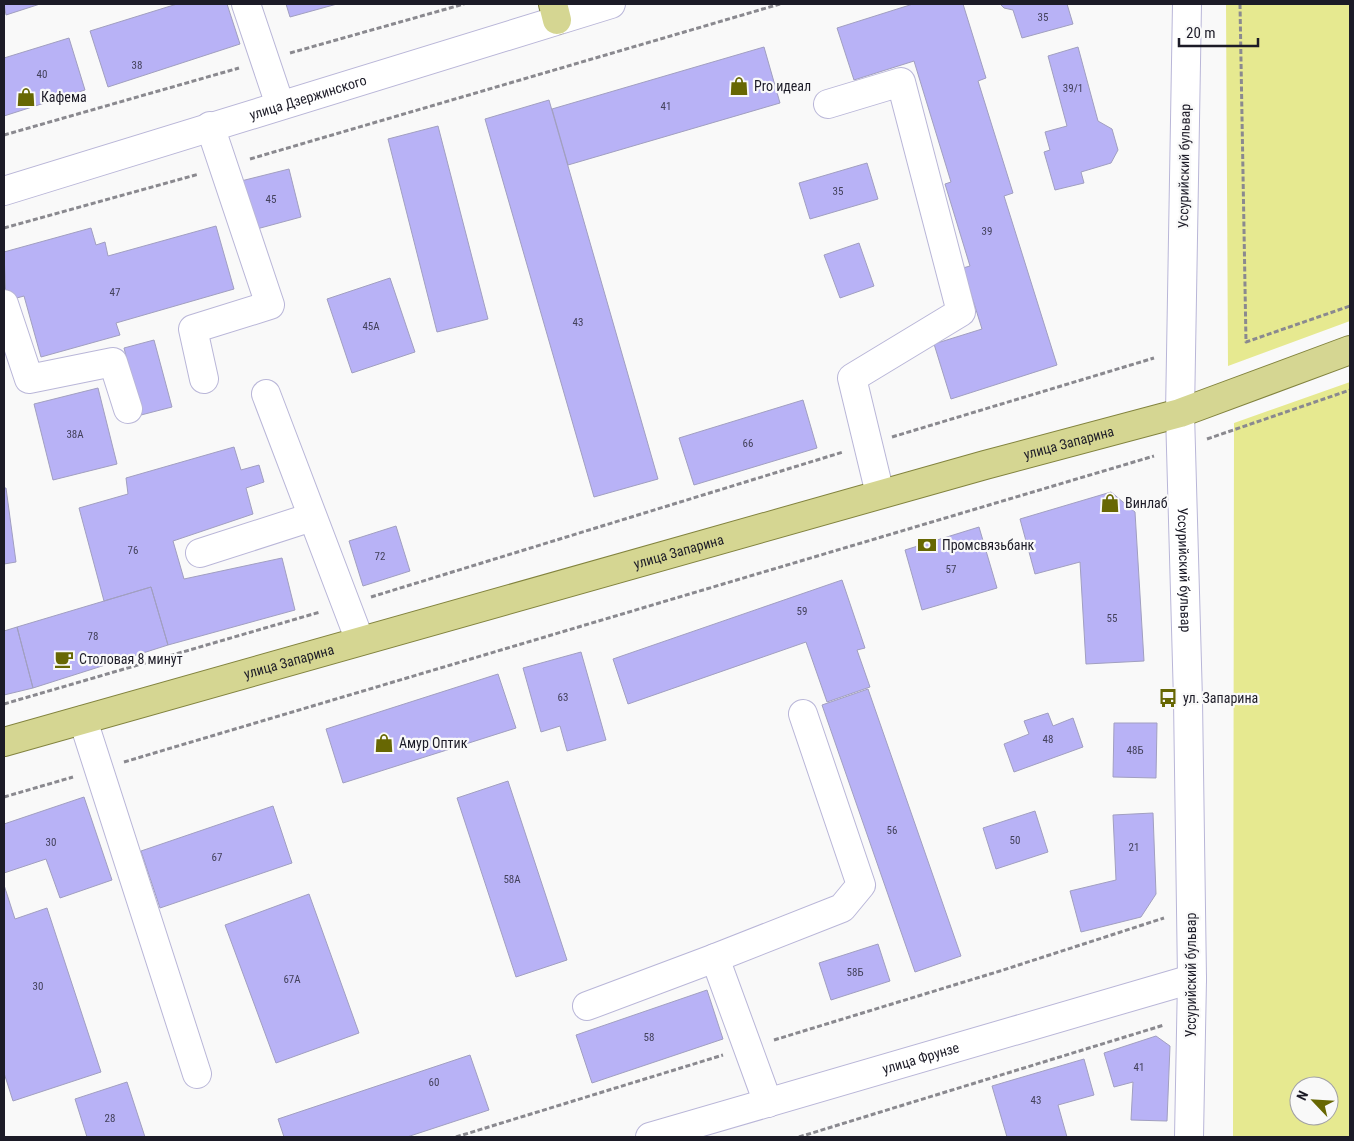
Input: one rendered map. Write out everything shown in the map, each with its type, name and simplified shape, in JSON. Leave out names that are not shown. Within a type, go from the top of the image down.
[{"type":"main road","name":"улица Запарина","points":[[4,742],[880,494],[1180,413],[1350,350]]},
{"type":"street","points":[[246,4],[280,105]]},
{"type":"street","name":"улица Дзержинского","points":[[4,191],[280,105],[555,12],[611,4]]},
{"type":"street","name":"Уссурийский бульвар","points":[[1187,4],[1180,413],[1188,700],[1192,979],[1189,1137]]},
{"type":"street","points":[[828,104],[901,82],[961,312],[852,378],[880,494]]},
{"type":"street","points":[[204,379],[193,329],[270,305],[210,126]]},
{"type":"street","points":[[4,304],[29,379],[113,362],[128,409]]},
{"type":"street","points":[[266,394],[360,641]]},
{"type":"street","points":[[200,553],[312,517]]},
{"type":"street","points":[[587,1006],[842,908],[861,885],[803,714]]},
{"type":"street","points":[[83,720],[197,1074]]},
{"type":"street","points":[[715,958],[768,1103]]},
{"type":"street","name":"улица Фрунзе","points":[[650,1137],[1192,979]]},
{"type":"path","points":[[4,135],[464,4]]},
{"type":"path","points":[[4,228],[224,167],[780,4]]},
{"type":"path","points":[[1240,4],[1246,342],[1350,306]]},
{"type":"path","points":[[4,704],[346,605],[868,444],[1181,350]]},
{"type":"path","points":[[4,797],[1181,448],[1350,390]]},
{"type":"path","points":[[456,1137],[1000,971],[1191,909]]},
{"type":"path","points":[[799,1137],[1191,1017]]},
{"type":"green space","points":[[1226,4],[1350,4],[1350,321],[1228,366]]},
{"type":"green space","points":[[1350,382],[1350,1137],[1233,1137],[1234,423]]},
{"type":"building","points":[[4,4],[40,4],[6,15]]},
{"type":"building","points":[[177,4],[227,4],[240,44],[108,87],[90,31]]},
{"type":"building","points":[[286,4],[337,4],[290,17]]},
{"type":"building","points":[[913,4],[963,4],[986,78],[978,81],[1013,193],[1004,196],[1057,365],[951,399],[934,344],[982,329],[963,268],[970,266],[945,184],[951,182],[914,61],[854,80],[837,28]]},
{"type":"building","points":[[1000,4],[1067,4],[1073,24],[1022,38],[1013,10],[1004,8]]},
{"type":"building","points":[[69,38],[85,90],[4,116],[4,58]]},
{"type":"building","points":[[764,47],[780,103],[568,165],[552,109]]},
{"type":"building","points":[[1078,47],[1098,121],[1112,129],[1118,150],[1111,163],[1081,172],[1084,183],[1055,190],[1044,152],[1050,150],[1045,132],[1067,126],[1048,56]]},
{"type":"building","points":[[549,100],[658,479],[594,497],[485,119]]},
{"type":"building","points":[[438,126],[488,319],[437,332],[388,139]]},
{"type":"building","points":[[867,163],[878,199],[810,219],[799,183]]},
{"type":"building","points":[[289,169],[301,217],[253,230],[241,181]]},
{"type":"building","points":[[216,226],[234,289],[116,323],[120,335],[41,357],[24,296],[6,301],[4,252],[91,228],[96,245],[105,242],[108,256]]},
{"type":"building","points":[[859,243],[874,286],[840,298],[824,255]]},
{"type":"building","points":[[390,278],[415,352],[352,373],[327,299]]},
{"type":"building","points":[[154,340],[172,407],[141,415],[124,348]]},
{"type":"building","points":[[98,388],[117,464],[53,480],[34,404]]},
{"type":"building","points":[[803,400],[817,448],[694,485],[679,438]]},
{"type":"building","points":[[234,447],[241,470],[259,465],[264,482],[246,488],[253,514],[173,541],[184,579],[282,558],[295,610],[168,645],[151,587],[104,601],[79,508],[128,494],[126,478]]},
{"type":"building","points":[[4,488],[6,488],[16,562],[4,564]]},
{"type":"building","points":[[1111,492],[1135,512],[1144,661],[1086,664],[1080,562],[1035,574],[1020,519]]},
{"type":"building","points":[[396,526],[410,571],[363,586],[349,541]]},
{"type":"building","points":[[979,527],[997,588],[922,610],[905,550]]},
{"type":"building","points":[[842,580],[865,648],[857,650],[870,687],[827,702],[806,642],[628,704],[613,659]]},
{"type":"building","points":[[151,587],[168,645],[33,688],[17,627]]},
{"type":"building","points":[[17,627],[33,688],[4,695],[4,631]]},
{"type":"building","points":[[581,652],[606,740],[567,751],[560,726],[541,732],[523,668]]},
{"type":"building","points":[[498,674],[516,728],[343,783],[326,729]]},
{"type":"building","points":[[868,689],[961,956],[915,972],[822,705]]},
{"type":"building","points":[[1048,713],[1053,726],[1073,718],[1083,747],[1014,772],[1004,744],[1029,734],[1024,721]]},
{"type":"building","points":[[1114,723],[1157,723],[1156,778],[1113,777]]},
{"type":"building","points":[[508,781],[567,960],[516,977],[457,798]]},
{"type":"building","points":[[84,797],[112,880],[60,898],[46,859],[4,873],[4,824]]},
{"type":"building","points":[[273,806],[292,863],[160,908],[141,851]]},
{"type":"building","points":[[1035,811],[1048,852],[996,869],[983,828]]},
{"type":"building","points":[[1153,813],[1156,894],[1141,917],[1081,932],[1070,891],[1116,880],[1113,815]]},
{"type":"building","points":[[4,885],[15,919],[47,908],[101,1072],[13,1101],[4,1073]]},
{"type":"building","points":[[309,894],[359,1033],[276,1063],[225,925]]},
{"type":"building","points":[[878,944],[890,981],[831,1000],[819,963]]},
{"type":"building","points":[[707,990],[723,1039],[592,1083],[576,1035]]},
{"type":"building","points":[[1156,1036],[1170,1046],[1167,1121],[1131,1120],[1133,1082],[1114,1087],[1104,1053]]},
{"type":"building","points":[[470,1055],[489,1110],[407,1137],[284,1137],[278,1119]]},
{"type":"building","points":[[1084,1059],[1094,1095],[1058,1105],[1067,1137],[1007,1137],[992,1086]]},
{"type":"building","points":[[127,1082],[145,1137],[87,1137],[75,1099]]},
{"type":"place","name":"Pro идеал","points":[[739,86]]},
{"type":"place","name":"Кафема","points":[[26,97]]},
{"type":"place","name":"Винлаб","points":[[1110,503]]},
{"type":"place","name":"Промсвязьбанк","points":[[927,545]]},
{"type":"place","name":"Столовая 8 минут","points":[[64,659]]},
{"type":"place","name":"ул. Запарина","points":[[1168,698]]},
{"type":"place","name":"Амур Оптик","points":[[384,743]]}]
